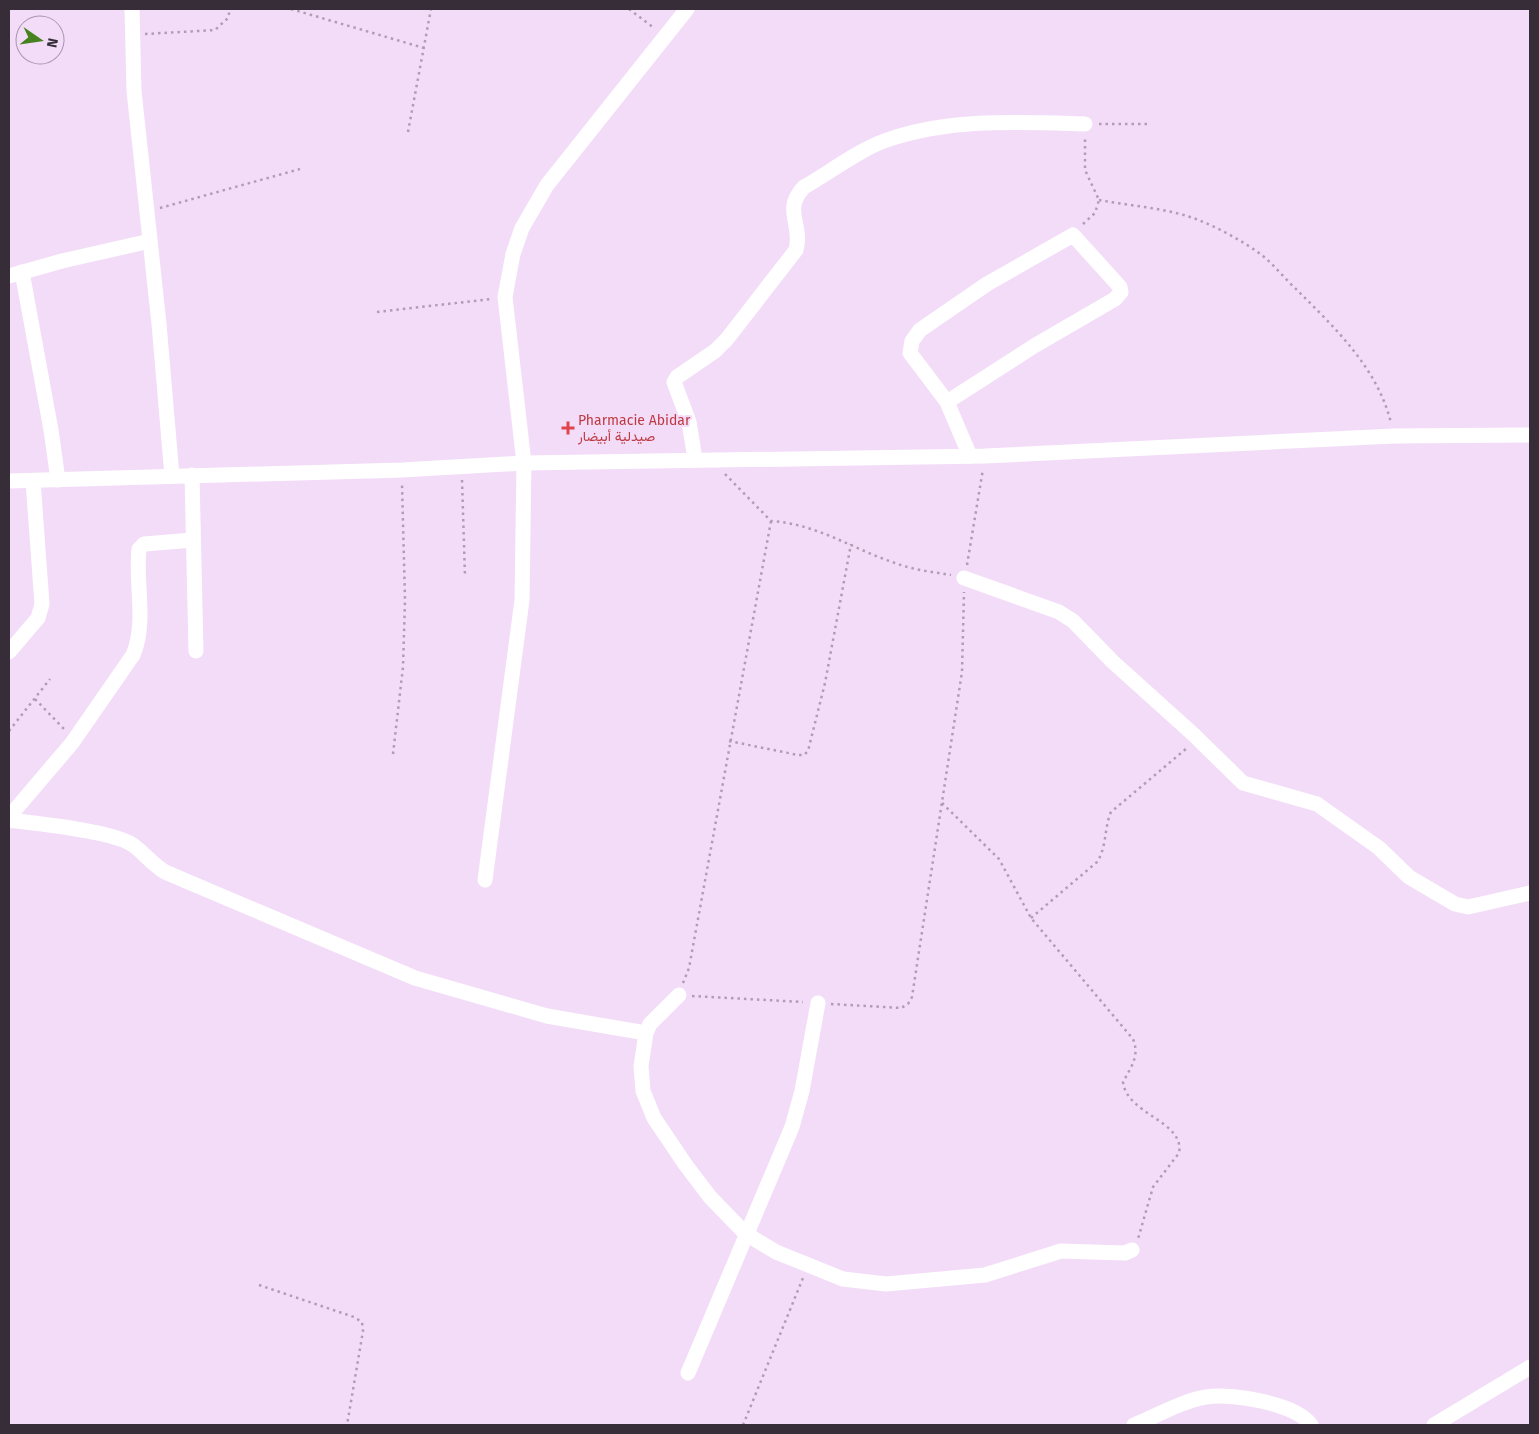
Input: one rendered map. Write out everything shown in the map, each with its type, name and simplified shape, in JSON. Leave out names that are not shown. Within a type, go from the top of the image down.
[{"type":"street","points":[[132,9],[134,92],[172,476]]},
{"type":"street","points":[[485,880],[522,600],[524,463],[505,297],[513,254],[522,228],[543,192],[687,9]]},
{"type":"street","points":[[695,459],[689,422],[674,382],[677,377],[715,351],[796,250],[798,242],[793,205],[795,197],[804,188],[886,140],[903,136],[966,124],[1010,121],[1085,124]]},
{"type":"street","points":[[947,402],[1034,346],[1115,299],[1121,292],[1120,287],[1073,235],[987,284],[920,330],[912,341],[910,352],[947,402],[970,456]]},
{"type":"street","points":[[58,480],[50,421],[15,274],[150,241]]},
{"type":"street","points":[[9,481],[402,470],[524,463],[985,456],[1394,436],[1530,435]]},
{"type":"street","points":[[192,475],[196,651]]},
{"type":"street","points":[[9,652],[38,618],[42,604],[33,481]]},
{"type":"street","points":[[9,818],[75,739],[128,664],[137,641],[139,548],[144,544],[193,540]]},
{"type":"street","points":[[964,578],[1040,603],[1073,621],[1113,662],[1198,739],[1243,783],[1316,804],[1379,848],[1410,876],[1455,904],[1468,907],[1530,893]]},
{"type":"street","points":[[9,818],[121,839],[133,845],[151,863],[165,872],[415,978],[547,1016],[646,1033]]},
{"type":"street","points":[[679,995],[650,1024],[646,1033],[641,1066],[643,1090],[654,1118],[710,1197],[748,1234],[776,1252],[843,1279],[886,1284],[985,1275],[1060,1252],[1125,1254],[1132,1250]]},
{"type":"street","points":[[688,1374],[748,1234],[798,1107],[818,1003]]},
{"type":"street","points":[[1434,1425],[1530,1367]]},
{"type":"street","points":[[1134,1425],[1207,1397],[1233,1397],[1287,1407],[1300,1413],[1311,1425]]},
{"type":"path","points":[[132,34],[215,30],[228,18],[230,9]]},
{"type":"path","points":[[291,9],[424,48]]},
{"type":"path","points":[[408,132],[432,9]]},
{"type":"path","points":[[629,9],[665,36]]},
{"type":"path","points":[[1073,235],[1095,213],[1099,200],[1084,170],[1085,124],[1150,124]]},
{"type":"path","points":[[147,212],[300,169]]},
{"type":"path","points":[[1099,200],[1195,219],[1218,229],[1263,256],[1331,324],[1371,373],[1382,396],[1394,436]]},
{"type":"path","points":[[377,312],[505,297]]},
{"type":"path","points":[[771,521],[729,741],[689,968],[679,995],[900,1008],[908,1004],[917,970],[962,672],[964,578],[985,456]]},
{"type":"path","points":[[714,459],[729,479],[771,521],[792,522],[810,527],[898,565],[964,578]]},
{"type":"path","points":[[461,466],[465,576]]},
{"type":"path","points":[[393,754],[404,667],[405,600],[402,470]]},
{"type":"path","points":[[729,741],[798,755],[804,755],[808,751],[825,683],[851,544]]},
{"type":"path","points":[[9,731],[50,679]]},
{"type":"path","points":[[34,699],[75,739]]},
{"type":"path","points":[[1031,918],[1097,862],[1103,853],[1107,821],[1111,812],[1198,739]]},
{"type":"path","points":[[942,803],[998,859],[1031,918],[1133,1039],[1137,1055],[1123,1082],[1128,1097],[1170,1129],[1178,1138],[1179,1153],[1153,1187],[1132,1250]]},
{"type":"path","points":[[743,1425],[808,1265]]},
{"type":"path","points":[[259,1285],[354,1317],[362,1322],[363,1331],[346,1425]]},
{"type":"place","name":"Pharmacie Abidar صيدلية أبيضار","points":[[568,428]]}]
